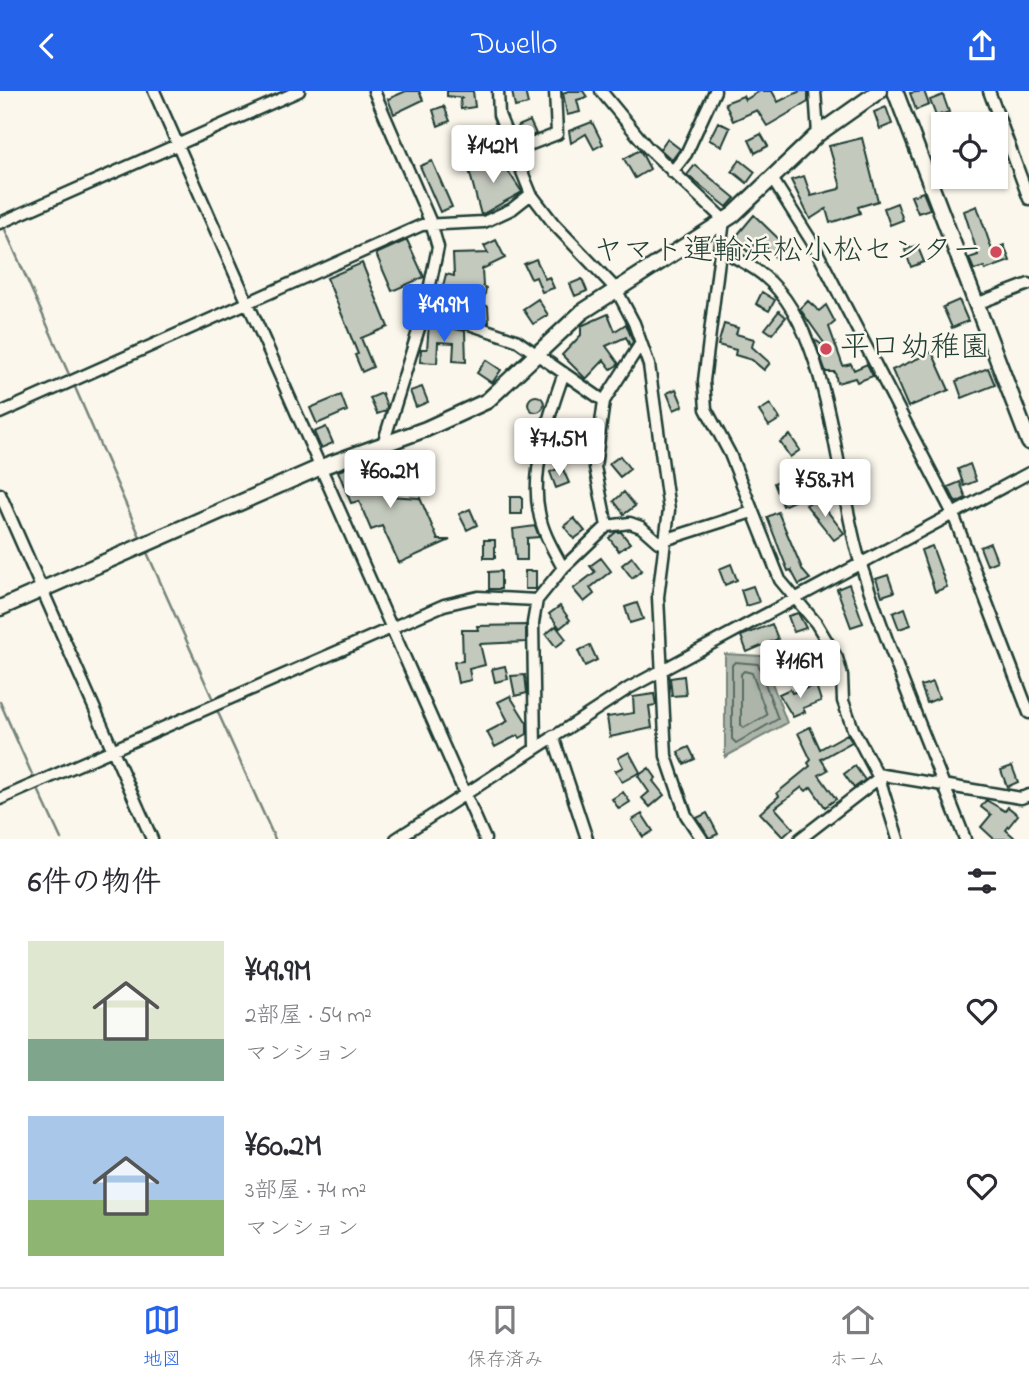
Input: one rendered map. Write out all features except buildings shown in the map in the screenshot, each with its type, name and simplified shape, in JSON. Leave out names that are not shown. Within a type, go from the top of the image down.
[{"type":"street","points":[[154,91],[485,839]]},
{"type":"street","points":[[0,223],[299,91]]},
{"type":"street","points":[[374,91],[431,223],[438,247],[438,261],[425,309],[383,444]]},
{"type":"street","points":[[498,91],[499,115],[531,194],[554,224],[616,289],[649,365],[669,510],[658,597],[666,756],[686,815],[702,839]]},
{"type":"street","points":[[513,151],[557,134],[555,91]]},
{"type":"street","points":[[601,91],[626,124],[724,220]]},
{"type":"street","points":[[673,172],[686,154],[715,91]]},
{"type":"street","points":[[815,91],[818,134]]},
{"type":"street","points":[[0,608],[321,467],[426,429],[487,401],[582,312],[724,220],[772,180],[818,134],[879,91]]},
{"type":"street","points":[[895,91],[1029,442]]},
{"type":"street","points":[[989,91],[1029,199]]},
{"type":"street","points":[[772,180],[812,242],[953,514],[1029,713]]},
{"type":"street","points":[[0,413],[431,223],[484,222],[512,209],[531,194]]},
{"type":"street","points":[[724,220],[704,381],[706,409],[730,454],[780,580],[837,658],[842,677],[843,701],[853,729],[878,776],[898,839]]},
{"type":"street","points":[[719,249],[766,278],[786,303],[806,337],[818,371],[860,564],[965,839]]},
{"type":"street","points":[[976,304],[1029,284]]},
{"type":"street","points":[[425,309],[485,328],[539,354],[604,401]]},
{"type":"street","points":[[607,526],[595,467],[604,401],[641,343]]},
{"type":"street","points":[[563,568],[539,514],[537,494],[544,436],[564,373]]},
{"type":"street","points":[[396,839],[535,747],[661,671],[1029,473]]},
{"type":"street","points":[[0,494],[152,839]]},
{"type":"street","points":[[535,747],[533,623],[537,600],[563,568],[607,526],[629,523],[641,527],[658,542],[752,512]]},
{"type":"street","points":[[0,799],[444,605],[478,597],[537,600]]},
{"type":"street","points":[[553,736],[587,839]]},
{"type":"street","points":[[800,839],[878,776],[944,783],[1021,798],[1029,795]]},
{"type":"water","points":[[725,654],[762,656],[787,723],[725,757]]},
{"type":"waterway","points":[[3,225],[71,379]]},
{"type":"waterway","points":[[74,385],[141,539]]},
{"type":"waterway","points":[[145,548],[214,702]]},
{"type":"waterway","points":[[0,702],[34,779]]},
{"type":"waterway","points":[[216,708],[275,839]]},
{"type":"waterway","points":[[36,785],[61,839]]},
{"type":"place","name":"ヤマト運輸浜松小松センター","points":[[996,252]]},
{"type":"place","name":"平口幼稚園","points":[[826,349]]}]
